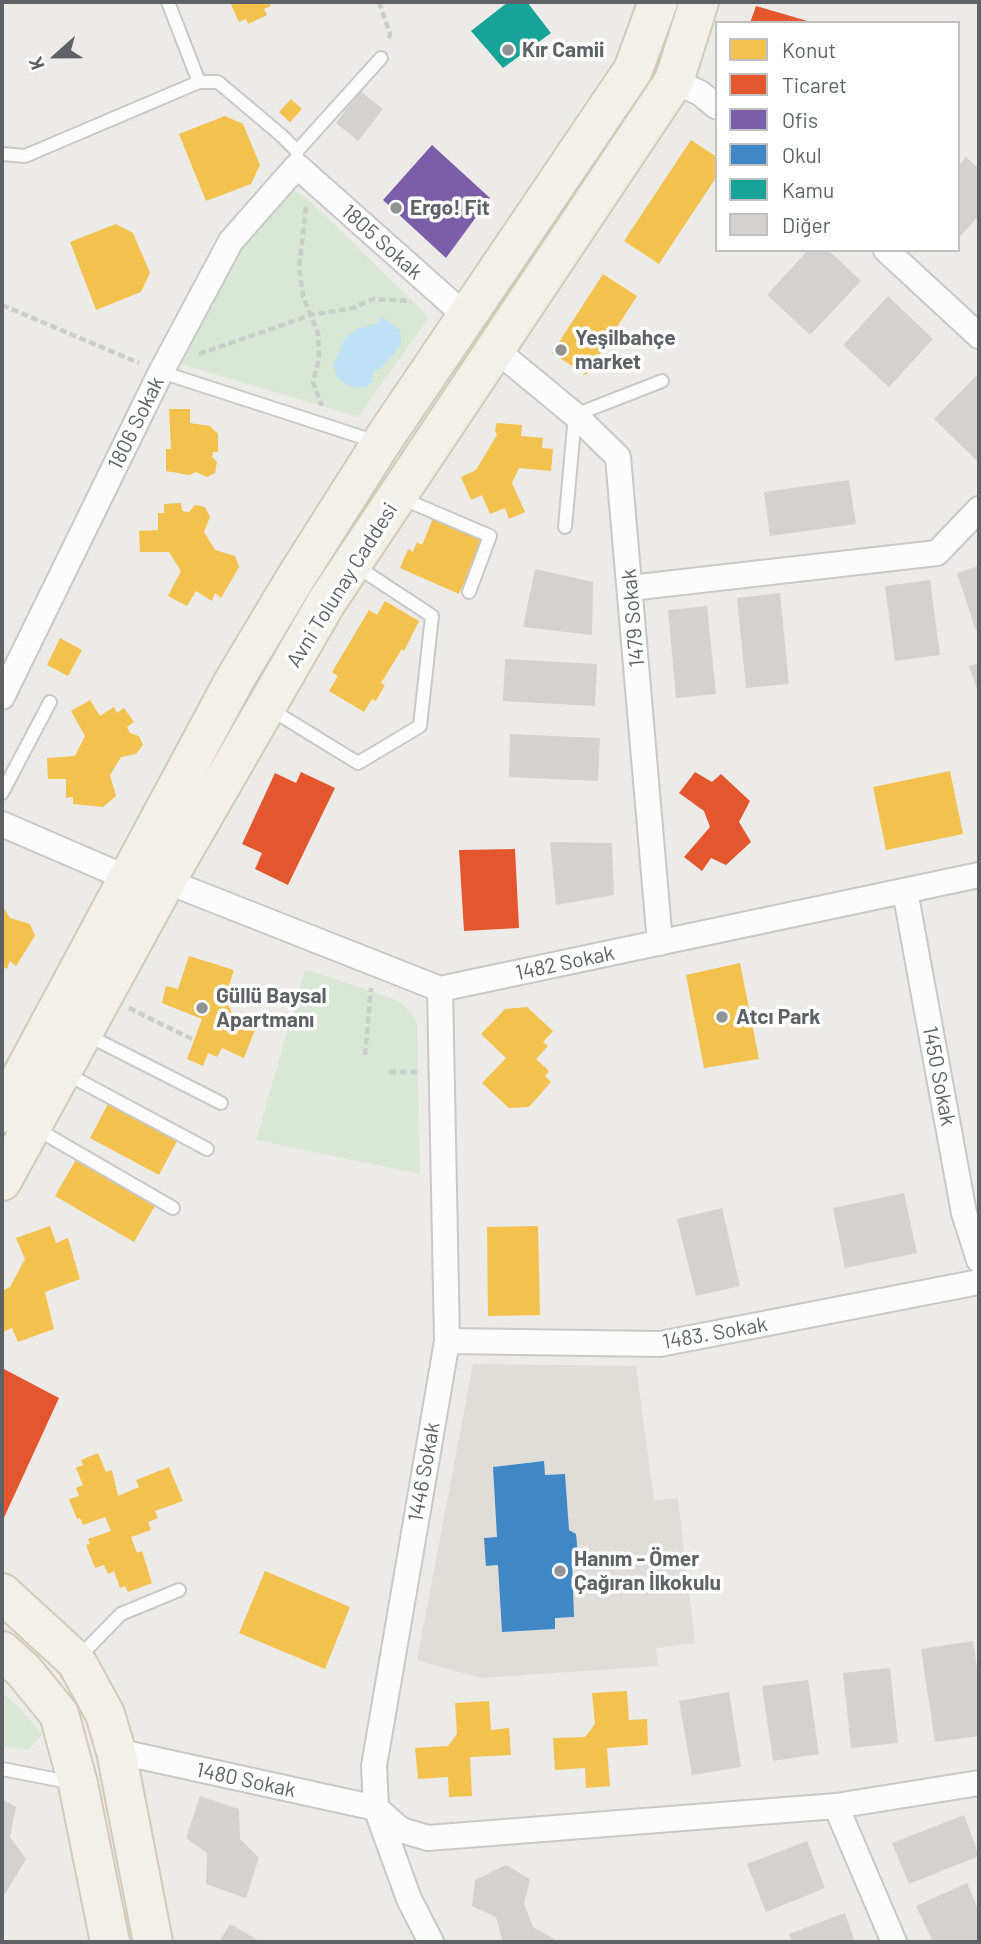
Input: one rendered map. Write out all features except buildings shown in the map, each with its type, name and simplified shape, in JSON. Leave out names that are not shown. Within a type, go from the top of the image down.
[{"type":"main road","name":"Avni Tolunay Caddesi","points":[[17,1119],[62,1071],[166,881],[353,564],[674,82],[699,2]]},
{"type":"main road","name":"Avni Tolunay Caddesi","points":[[2,1181],[17,1119],[127,878],[242,668],[381,443],[468,318],[633,70],[654,7]]},
{"type":"main road","points":[[2,1593],[76,1661],[105,1714],[116,1751],[153,1942]]},
{"type":"main road","points":[[2,1651],[23,1670],[58,1714],[78,1784],[110,1942]]},
{"type":"street","points":[[674,82],[700,93],[715,105]]},
{"type":"street","name":"1805 Sokak","points":[[296,158],[468,318]]},
{"type":"street","name":"1806 Sokak","points":[[2,697],[161,372],[231,242],[296,158]]},
{"type":"street","points":[[888,252],[979,336]]},
{"type":"street","name":"1479 Sokak","points":[[495,349],[575,415],[618,457],[660,943]]},
{"type":"street","points":[[630,588],[937,553],[979,509]]},
{"type":"street","points":[[2,824],[127,878]]},
{"type":"street","name":"1482 Sokak","points":[[440,989],[979,875]]},
{"type":"street","points":[[166,881],[440,989]]},
{"type":"street","name":"1450 Sokak","points":[[905,891],[964,1213],[979,1259]]},
{"type":"street","name":"1446 Sokak","points":[[430,1942],[409,1899],[376,1808],[374,1766],[447,1341],[440,989]]},
{"type":"street","name":"1483. Sokak","points":[[447,1341],[660,1345],[979,1282]]},
{"type":"street","name":"1480 Sokak","points":[[116,1751],[376,1808]]},
{"type":"street","points":[[376,1808],[401,1830],[428,1838],[836,1806],[979,1783]]},
{"type":"street","points":[[836,1806],[894,1942]]},
{"type":"lane","points":[[168,2],[199,82]]},
{"type":"lane","points":[[2,155],[25,156],[199,82],[218,82],[296,158],[381,58]]},
{"type":"lane","points":[[161,372],[381,443]]},
{"type":"lane","points":[[565,527],[575,415],[662,381]]},
{"type":"lane","points":[[398,497],[490,536],[469,592]]},
{"type":"lane","points":[[267,707],[358,763],[420,726],[432,615],[353,564]]},
{"type":"lane","points":[[2,793],[50,702]]},
{"type":"lane","points":[[83,1033],[221,1103]]},
{"type":"lane","points":[[62,1071],[207,1149]]},
{"type":"lane","points":[[17,1119],[173,1208]]},
{"type":"lane","points":[[76,1661],[121,1614],[179,1590]]},
{"type":"lane","points":[[2,1769],[78,1784]]},
{"type":"path","points":[[379,2],[390,34],[387,49],[381,58]]},
{"type":"path","points":[[307,196],[299,267],[303,296],[318,333],[318,359],[313,382],[321,405],[335,428]]},
{"type":"path","points":[[197,355],[311,315],[353,308],[373,299],[416,302]]},
{"type":"path","points":[[2,305],[161,372]]},
{"type":"path","points":[[366,1055],[371,987]]},
{"type":"path","points":[[125,1006],[194,1040]]},
{"type":"path","points":[[389,1072],[422,1072]]},
{"type":"shaded area","name":"Hanım - Ömer Çağıran İlkokulu","points":[[473,1364],[636,1366],[654,1500],[678,1498],[695,1643],[656,1648],[658,1666],[480,1678],[417,1660]]},
{"type":"green space","points":[[293,189],[309,200],[429,317],[358,417],[174,362],[238,252]]},
{"type":"green space","points":[[305,969],[394,999],[403,1004],[417,1022],[420,1174],[256,1140]]},
{"type":"green space","points":[[2,1693],[17,1705],[42,1734],[29,1750],[2,1746]]},
{"type":"water","points":[[382,317],[400,330],[401,345],[381,368],[374,371],[372,382],[364,388],[348,386],[337,377],[333,365],[345,338],[357,329],[376,324]]},
{"type":"place","name":"Kır Camii","points":[[508,50]]},
{"type":"place","name":"Ergo! Fit","points":[[396,208]]},
{"type":"place","name":"Yeşilbahçe market","points":[[561,350]]},
{"type":"place","name":"Güllü Baysal Apartmanı","points":[[202,1008]]},
{"type":"place","name":"Atcı Park","points":[[722,1017]]},
{"type":"place","name":"Hanım - Ömer Çağıran İlkokulu","points":[[560,1571]]}]
